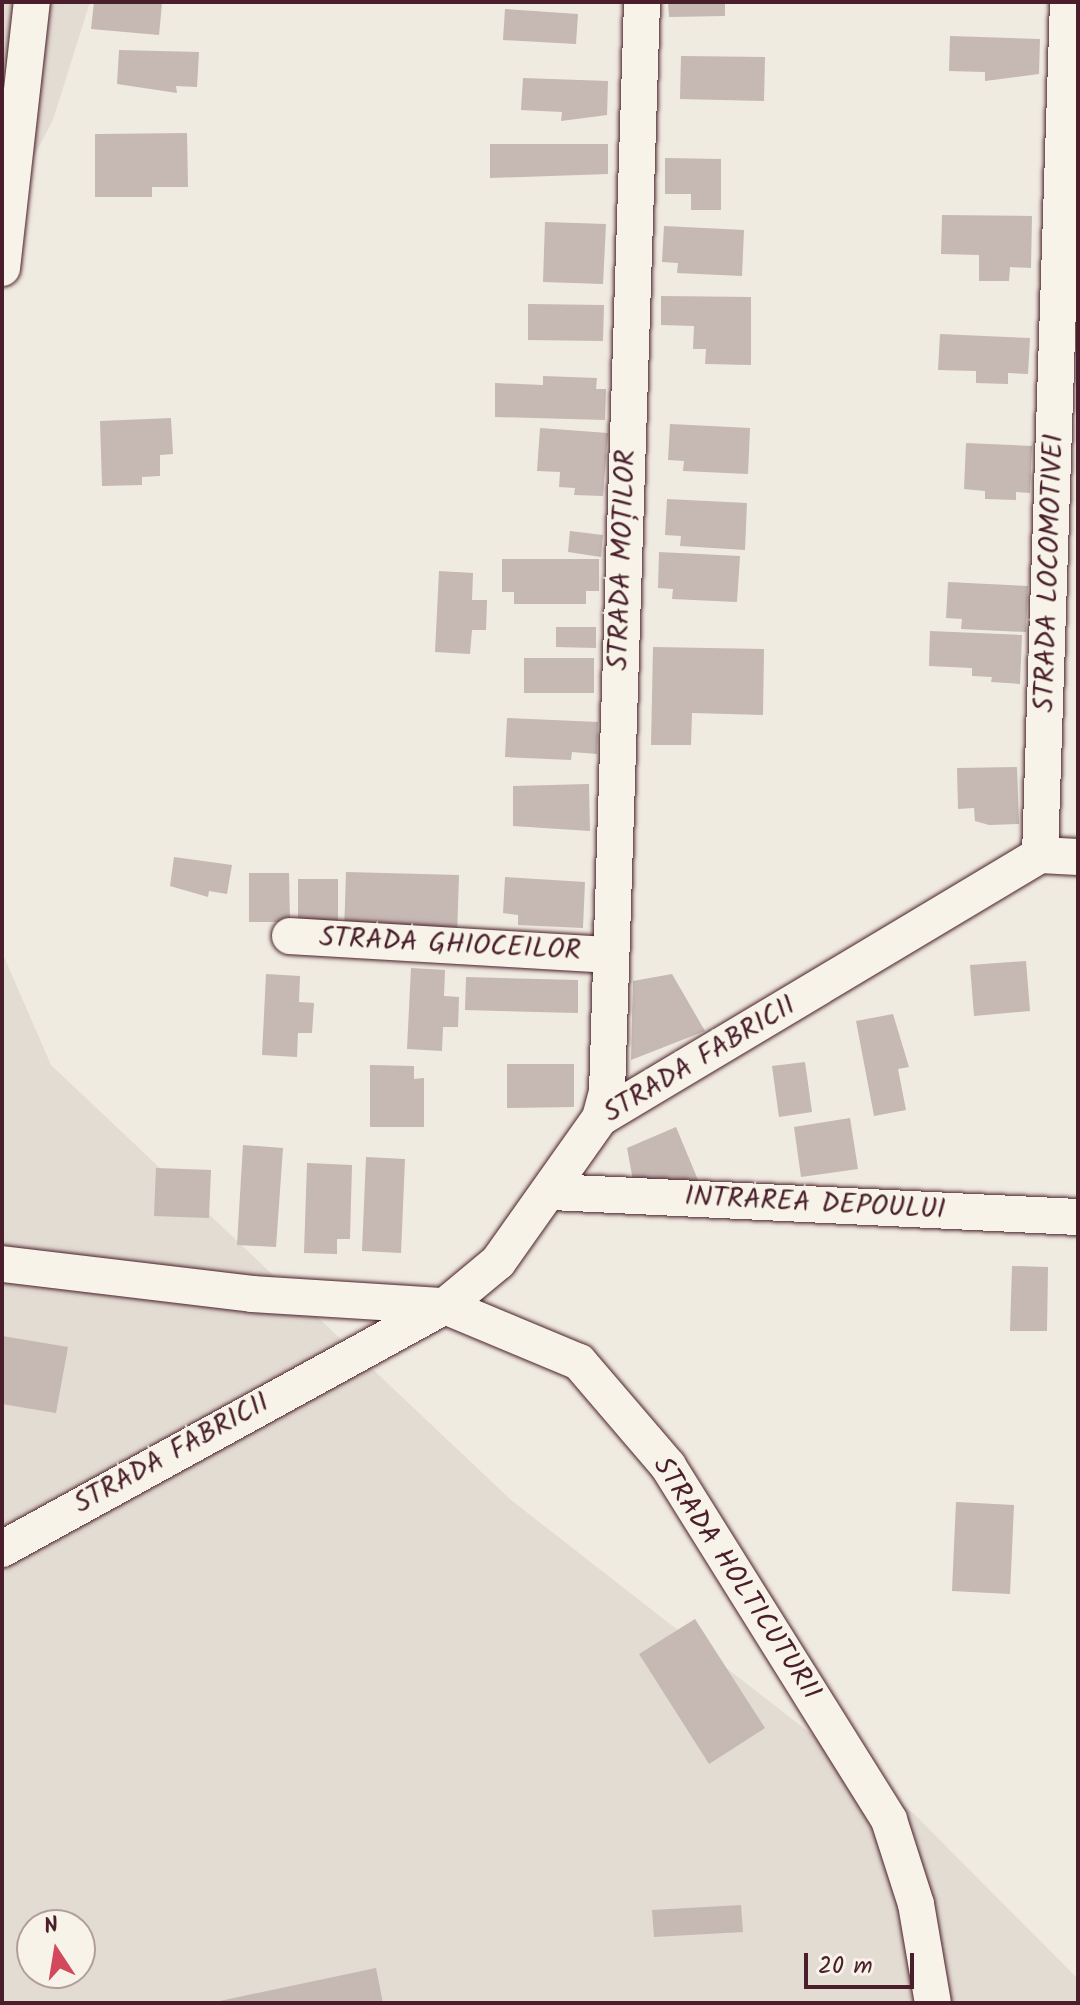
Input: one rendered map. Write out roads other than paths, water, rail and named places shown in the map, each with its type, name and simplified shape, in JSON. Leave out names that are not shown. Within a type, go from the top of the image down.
[{"type":"street","points":[[2,268],[32,2]]},
{"type":"street","name":"STRADA MOȚILOR","points":[[600,1118],[607,1092],[642,2]]},
{"type":"street","name":"STRADA LOCOMOTIVEI","points":[[1040,855],[1068,2]]},
{"type":"street","points":[[1040,855],[1078,857]]},
{"type":"street","name":"STRADA FABRICII","points":[[2,1549],[445,1306],[498,1262],[552,1192],[600,1118],[1040,855]]},
{"type":"street","name":"STRADA GHIOCEILOR","points":[[290,936],[610,955]]},
{"type":"street","name":"INTRAREA DEPOULUI","points":[[552,1192],[1078,1217]]},
{"type":"street","name":"STRADA HOLTICUTURII","points":[[2,1264],[252,1294],[445,1306],[579,1362],[668,1466],[889,1820],[916,1904],[933,2003]]}]
